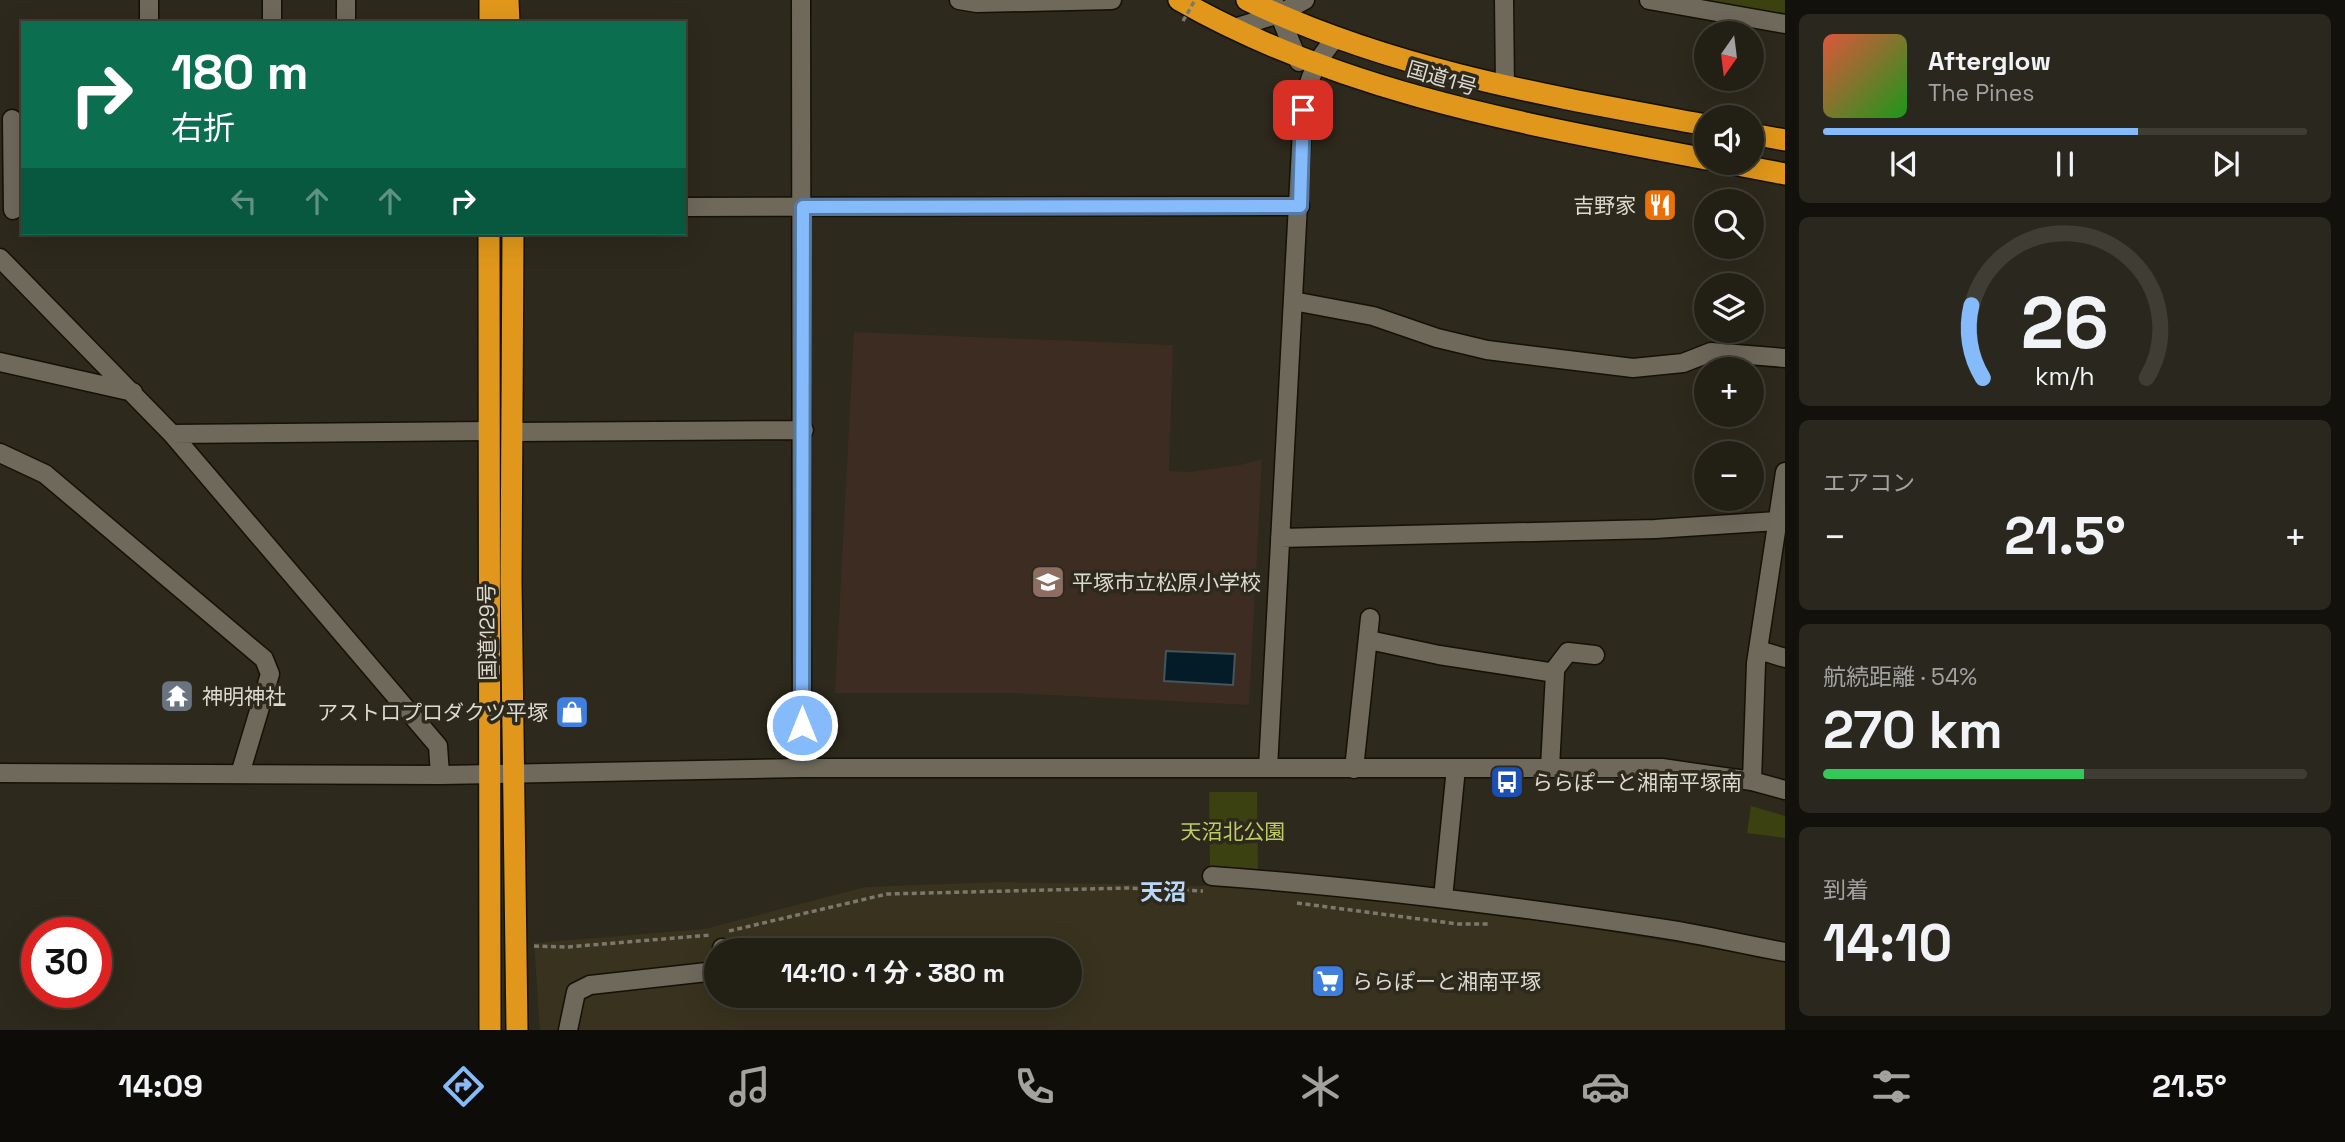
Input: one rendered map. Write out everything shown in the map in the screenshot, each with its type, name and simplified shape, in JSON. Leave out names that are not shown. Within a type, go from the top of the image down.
[{"type":"highway","points":[[490,0],[490,21]]},
{"type":"highway","points":[[508,0],[509,21]]},
{"type":"highway","name":"国道1号","points":[[1181,10],[1259,11],[1421,66],[1505,88],[1694,123]]},
{"type":"highway","name":"国道1号","points":[[1259,11],[1306,60],[1451,107],[1694,157]]},
{"type":"highway","points":[[1764,136],[1785,140]]},
{"type":"highway","points":[[1764,170],[1785,174]]},
{"type":"highway","name":"国道129号","points":[[489,235],[491,1030]]},
{"type":"highway","name":"国道129号","points":[[513,235],[514,432],[511,580],[517,1030]]},
{"type":"street","points":[[149,0],[149,21]]},
{"type":"street","points":[[272,0],[272,21]]},
{"type":"street","points":[[346,0],[346,21]]},
{"type":"street","points":[[801,0],[804,430],[802,768]]},
{"type":"street","points":[[959,0],[976,3],[1112,0]]},
{"type":"street","points":[[1259,11],[1305,0]]},
{"type":"street","points":[[1504,0],[1505,88]]},
{"type":"street","points":[[1649,0],[1785,24]]},
{"type":"street","points":[[1259,11],[1306,60],[1268,768]]},
{"type":"street","points":[[1306,60],[1336,38]]},
{"type":"street","points":[[12,119],[12,210]]},
{"type":"street","points":[[686,207],[1300,206]]},
{"type":"street","points":[[0,258],[172,434],[438,746],[440,775]]},
{"type":"street","points":[[1293,301],[1373,316],[1437,338],[1487,350],[1633,369],[1683,363],[1711,352],[1785,358]]},
{"type":"street","points":[[0,362],[133,392]]},
{"type":"street","points":[[514,432],[804,430]]},
{"type":"street","points":[[172,434],[488,431]]},
{"type":"street","points":[[0,453],[45,474],[264,659],[270,674],[240,774]]},
{"type":"street","points":[[1752,780],[1759,650],[1779,561],[1777,521],[1784,477]]},
{"type":"street","points":[[1280,538],[1655,529],[1777,521]]},
{"type":"street","points":[[1354,769],[1370,618]]},
{"type":"street","points":[[1369,640],[1555,673],[1550,768]]},
{"type":"street","points":[[1759,650],[1785,658]]},
{"type":"street","points":[[1552,673],[1567,652],[1595,655]]},
{"type":"street","points":[[0,773],[440,775],[802,768],[1662,768],[1752,780],[1785,790]]},
{"type":"street","points":[[1443,898],[1456,768]]},
{"type":"street","points":[[1212,884],[1318,884],[1443,898],[1668,929],[1785,952]]},
{"type":"street","points":[[568,1030],[576,992],[590,985],[704,972]]},
{"type":"path","points":[[1181,10],[1195,0]]},
{"type":"path","points":[[733,938],[887,894],[1212,884]]},
{"type":"path","points":[[1287,902],[1458,924],[1490,924]]},
{"type":"path","points":[[528,946],[704,942]]},
{"type":"shaded area","name":"平塚市立松原小学校","points":[[854,332],[1173,345],[1169,471],[1190,472],[1262,459],[1249,705],[1011,693],[835,693]]},
{"type":"shaded area","points":[[1000,882],[1272,887],[1567,925],[1785,960],[1785,1030],[540,1030],[534,943],[705,929],[865,887]]},
{"type":"green space","points":[[1649,0],[1785,0],[1785,22]]},
{"type":"green space","name":"天沼北公園","points":[[1209,792],[1257,792],[1258,869],[1210,869]]},
{"type":"green space","points":[[1751,806],[1785,816],[1785,838],[1747,833]]},
{"type":"water","points":[[1166,651],[1235,654],[1233,685],[1164,681]]},
{"type":"place","name":"吉野家","points":[[1660,205]]},
{"type":"place","name":"平塚市立松原小学校","points":[[1048,582]]},
{"type":"place","name":"神明神社","points":[[177,696]]},
{"type":"place","name":"アストロプロダクツ平塚","points":[[572,712]]},
{"type":"place","name":"ららぽーと湘南平塚南","points":[[1507,782]]},
{"type":"place","name":"ららぽーと湘南平塚","points":[[1328,981]]},
{"type":"district","name":"天沼","points":[[1163,892]]},
{"type":"route","points":[[802,725],[803,207],[1300,206],[1303,110]]}]
